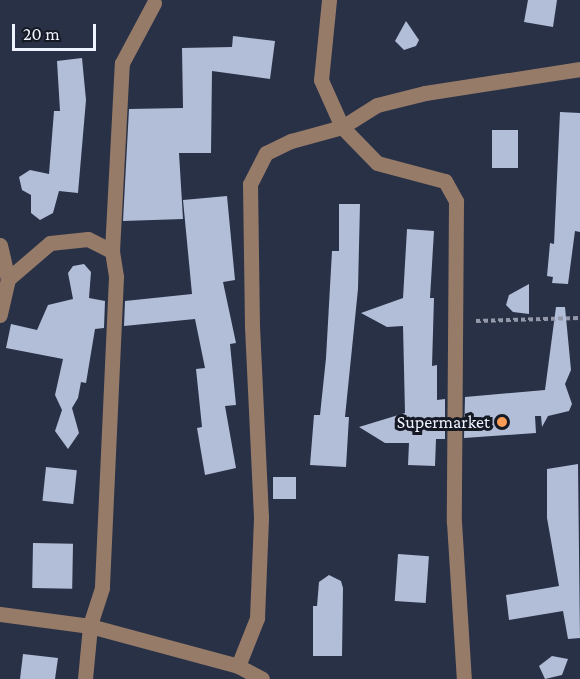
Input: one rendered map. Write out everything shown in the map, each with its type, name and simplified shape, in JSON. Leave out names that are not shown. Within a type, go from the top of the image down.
[{"type":"street","points":[[329,0],[321,80],[342,128],[376,163],[445,181],[456,201],[454,522],[464,679]]},
{"type":"street","points":[[85,679],[90,626],[102,588],[116,278],[112,250],[122,63],[154,3]]},
{"type":"street","points":[[238,666],[257,618],[261,517],[252,326],[254,272],[250,184],[266,153],[291,141],[342,128],[377,105],[425,93],[580,69]]},
{"type":"street","points":[[8,279],[50,243],[88,239],[112,250]]},
{"type":"street","points":[[0,244],[8,279],[0,315]]},
{"type":"street","points":[[0,614],[90,626],[238,666],[262,679]]},
{"type":"path","points":[[457,321],[580,318]]},
{"type":"building","points":[[528,0],[557,0],[553,27],[524,22]]},
{"type":"building","points":[[406,21],[419,40],[416,46],[404,50],[395,41]]},
{"type":"building","points":[[233,36],[275,41],[270,79],[212,71],[211,153],[179,153],[183,219],[123,221],[129,109],[183,108],[182,48],[232,47]]},
{"type":"building","points":[[82,58],[86,100],[78,193],[59,191],[53,213],[40,220],[31,213],[31,195],[22,190],[19,177],[30,170],[49,174],[54,111],[60,111],[57,61]]},
{"type":"building","points":[[560,112],[580,113],[580,232],[575,231],[568,284],[552,283],[553,277],[547,276],[550,243],[554,244]]},
{"type":"building","points":[[492,130],[518,130],[518,168],[492,168]]},
{"type":"building","points":[[227,196],[235,280],[223,282],[236,343],[230,344],[236,405],[225,406],[236,468],[205,475],[197,428],[202,427],[196,369],[205,368],[195,319],[124,326],[125,301],[192,294],[183,200]]},
{"type":"building","points":[[339,204],[360,204],[358,289],[345,417],[349,417],[346,467],[310,465],[314,415],[320,415],[326,358],[332,251],[339,251]]},
{"type":"building","points":[[407,229],[434,231],[430,298],[434,298],[432,366],[437,365],[437,400],[445,399],[445,439],[436,439],[435,466],[408,465],[409,443],[385,443],[359,427],[405,413],[403,326],[387,327],[361,313],[403,298]]},
{"type":"building","points":[[84,264],[91,272],[89,298],[105,301],[104,328],[95,329],[86,383],[81,382],[78,398],[72,408],[79,433],[68,449],[55,431],[62,410],[55,395],[63,359],[6,348],[11,324],[37,330],[48,305],[73,299],[68,273],[73,266]]},
{"type":"building","points":[[529,284],[529,314],[513,312],[506,305],[509,295]]},
{"type":"building","points":[[556,307],[565,307],[571,370],[565,384],[572,404],[569,411],[548,416],[542,427],[541,416],[535,416],[536,433],[464,438],[465,397],[545,390]]},
{"type":"building","points":[[578,464],[580,638],[568,639],[563,611],[509,620],[506,595],[559,586],[547,518],[547,469]]},
{"type":"building","points":[[46,467],[77,470],[73,504],[42,501]]},
{"type":"building","points":[[273,477],[296,477],[296,499],[273,499]]},
{"type":"building","points":[[33,543],[73,544],[72,589],[32,588]]},
{"type":"building","points":[[398,554],[429,556],[426,603],[395,601]]},
{"type":"building","points":[[329,575],[341,581],[343,588],[342,656],[313,656],[313,606],[317,606],[319,582]]},
{"type":"building","points":[[23,654],[58,658],[55,679],[20,679]]},
{"type":"building","points":[[552,656],[568,659],[562,675],[545,679],[539,666]]},
{"type":"place","name":"Supermarket","points":[[502,422]]}]
